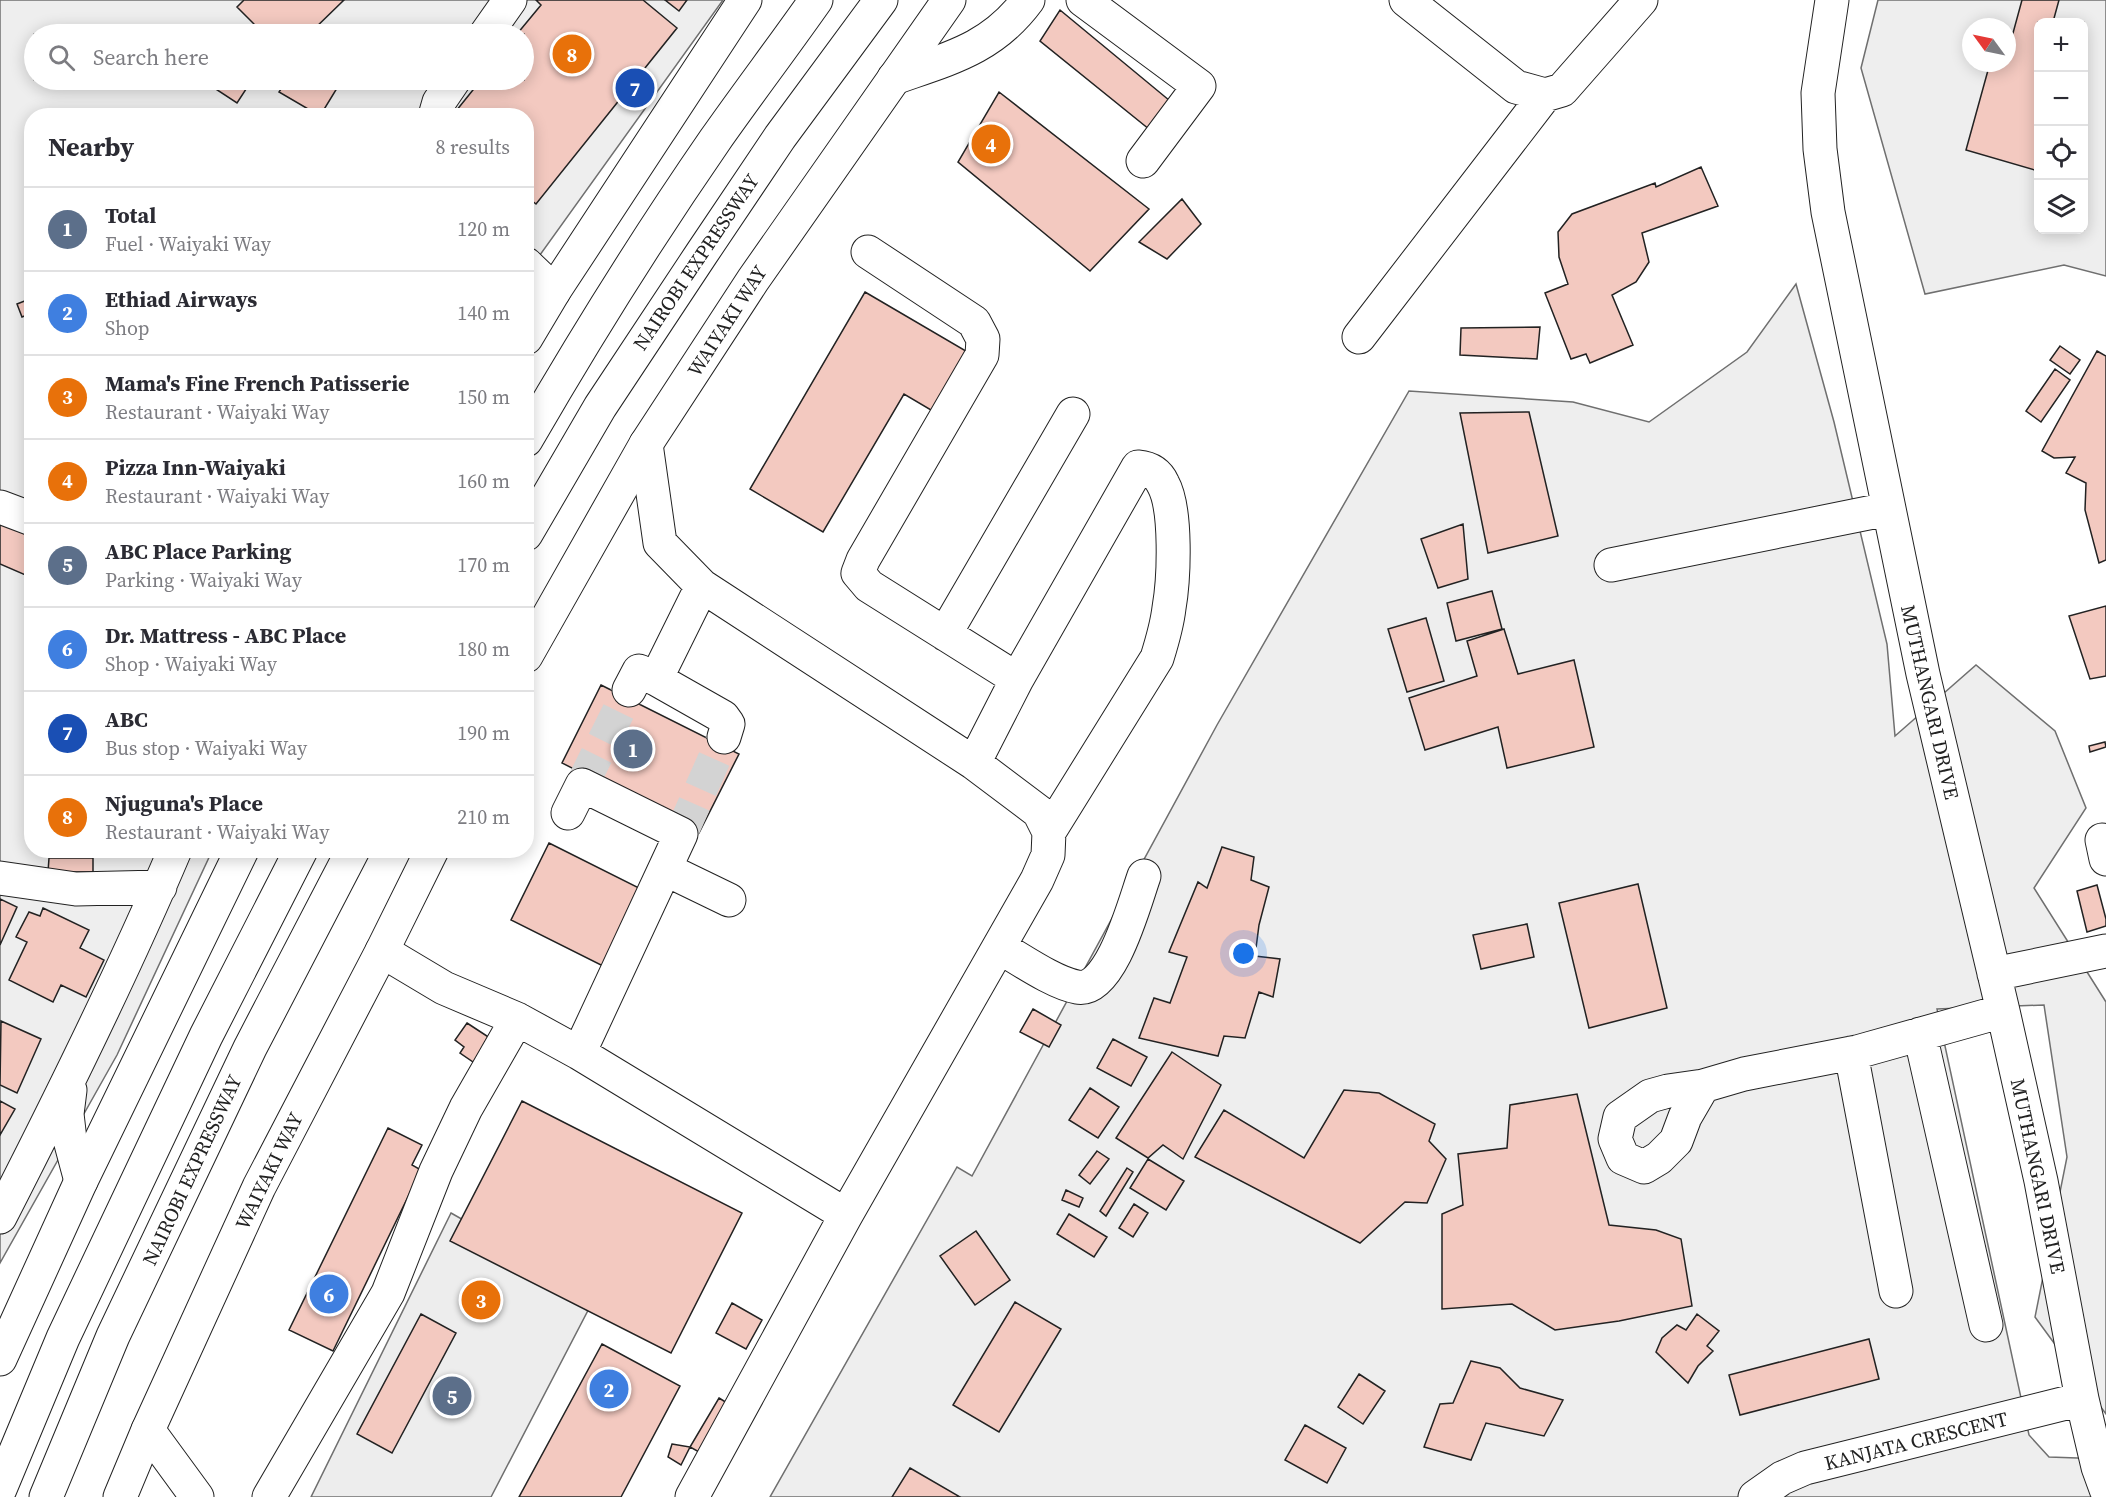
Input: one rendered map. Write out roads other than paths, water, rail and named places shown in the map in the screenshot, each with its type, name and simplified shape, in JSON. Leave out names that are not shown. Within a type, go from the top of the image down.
[{"type":"main road","points":[[493,24],[510,0]]},
{"type":"main road","points":[[534,325],[745,0]]},
{"type":"main road","points":[[534,426],[644,248],[716,139],[816,0]]},
{"type":"main road","name":"NAIROBI EXPRESSWAY","points":[[534,520],[600,407],[702,253],[780,137],[881,0]]},
{"type":"main road","name":"WAIYAKI WAY","points":[[534,642],[646,444],[753,280],[949,0]]},
{"type":"main road","points":[[894,78],[960,55],[984,42],[1003,28],[1028,0]]},
{"type":"main road","points":[[1083,0],[1199,86],[1143,161]]},
{"type":"main road","points":[[1406,0],[1516,87],[1545,95],[1562,90],[1641,0]]},
{"type":"main road","name":"MUTHANGARI DRIVE","points":[[1832,0],[1818,93],[1820,150],[1828,212],[1923,674],[2003,1011],[2041,1181],[2082,1400],[2098,1467],[2106,1489]]},
{"type":"main road","points":[[437,108],[447,90]]},
{"type":"main road","points":[[1359,337],[1545,95]]},
{"type":"main road","points":[[868,252],[974,322],[983,339],[982,355],[863,560],[858,573],[869,586],[1017,679]]},
{"type":"main road","points":[[534,272],[554,291]]},
{"type":"main road","points":[[945,634],[1073,414]]},
{"type":"main road","points":[[646,444],[660,543],[702,586],[974,763],[1039,812],[1049,832],[1048,855],[1037,880],[846,1215],[692,1497]]},
{"type":"main road","points":[[974,763],[1017,679],[1138,467],[1147,467],[1164,484],[1170,501],[1173,543],[1170,606],[1165,633],[1157,658],[1049,832]]},
{"type":"main road","points":[[0,507],[24,516]]},
{"type":"main road","points":[[1611,565],[1888,509]]},
{"type":"main road","points":[[702,586],[642,685],[723,717],[728,724],[724,737]]},
{"type":"main road","points":[[568,813],[582,785],[681,834],[579,1053]]},
{"type":"main road","points":[[0,1216],[71,1079],[132,950],[172,858]]},
{"type":"main road","points":[[0,1359],[81,1181],[238,858]]},
{"type":"main road","points":[[0,1489],[63,1338],[206,1035],[297,858]]},
{"type":"main road","name":"NAIROBI EXPRESSWAY","points":[[46,1497],[113,1336],[250,1048],[349,858]]},
{"type":"main road","name":"WAIYAKI WAY","points":[[120,1497],[148,1430],[259,1187],[428,858]]},
{"type":"main road","points":[[665,869],[729,900]]},
{"type":"main road","points":[[999,947],[1054,978],[1078,988],[1096,982],[1115,957],[1144,876]]},
{"type":"main road","points":[[0,878],[76,889],[160,887]]},
{"type":"main road","points":[[382,951],[444,988],[517,1019],[579,1053],[846,1215]]},
{"type":"main road","points":[[1994,974],[2106,951]]},
{"type":"main road","points":[[1703,1086],[1744,1074],[1851,1053],[2003,1011]]},
{"type":"main road","points":[[269,1497],[388,1293],[436,1171],[466,1108],[517,1019]]},
{"type":"main road","points":[[1920,1034],[1986,1325]]},
{"type":"main road","points":[[1851,1053],[1896,1291]]},
{"type":"main road","points":[[71,1079],[67,1114],[70,1140],[81,1181]]},
{"type":"main road","name":"KANJATA CRESCENT","points":[[1755,1497],[1782,1478],[1805,1468],[2082,1400]]},
{"type":"main road","points":[[148,1430],[197,1497]]},
{"type":"tunnel","points":[[582,785],[629,690]]},
{"type":"tunnel","points":[[681,834],[724,737]]},
{"type":"place","name":"Njuguna's Place","points":[[572,54]]},
{"type":"place","name":"ABC","points":[[635,88]]},
{"type":"place","name":"Pizza Inn-Waiyaki","points":[[991,144]]},
{"type":"place","name":"Total","points":[[633,749]]},
{"type":"place","name":"Dr. Mattress - ABC Place","points":[[329,1294]]},
{"type":"place","name":"Mama's Fine French Patisserie","points":[[481,1300]]},
{"type":"place","name":"Ethiad Airways","points":[[609,1389]]},
{"type":"place","name":"ABC Place Parking","points":[[452,1396]]}]
